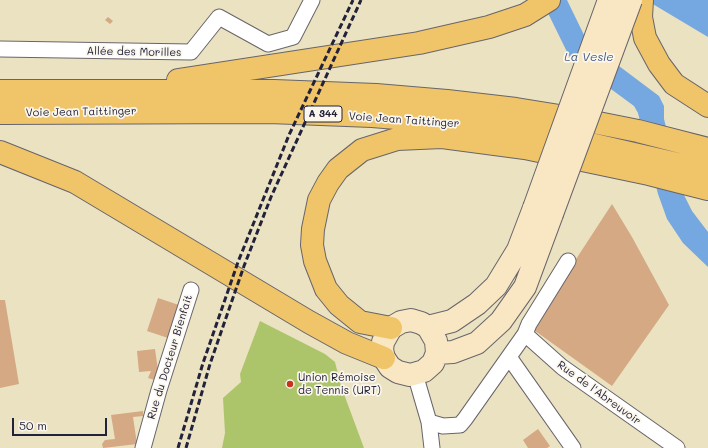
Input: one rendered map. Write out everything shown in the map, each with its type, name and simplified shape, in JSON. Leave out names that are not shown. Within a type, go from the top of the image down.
[{"type":"highway","points":[[110,90],[419,43],[489,27],[526,15],[549,0]]},
{"type":"highway","points":[[642,0],[641,17],[645,38],[659,64],[674,84],[708,106]]},
{"type":"highway","name":"Voie Jean Taittinger","points":[[0,91],[274,91],[400,97],[516,109],[638,131],[708,149]]},
{"type":"highway","name":"Voie Jean Taittinger","points":[[0,113],[268,112],[372,116],[447,122],[516,130],[646,165]]},
{"type":"highway","points":[[391,328],[360,322],[339,305],[326,289],[314,256],[313,229],[319,200],[328,183],[338,169],[362,150],[398,139],[419,136],[442,137],[646,165],[680,173],[708,171]]},
{"type":"highway","points":[[0,152],[75,182],[309,322],[347,343],[384,358]]},
{"type":"highway","points":[[680,173],[708,190]]},
{"type":"main road","points":[[437,353],[453,352],[477,343],[501,321],[525,287],[543,211],[609,0]]},
{"type":"main road","points":[[428,327],[452,321],[477,304],[496,286],[543,211],[631,0]]},
{"type":"main road","points":[[411,320],[428,327],[436,341],[437,353],[433,362],[424,371],[410,375],[398,372],[390,367],[384,358],[383,342],[391,328],[401,322],[411,320]]},
{"type":"street","name":"Allée des Morilles","points":[[0,49],[191,52],[219,17],[268,44],[293,37],[312,0]]},
{"type":"street","points":[[430,422],[443,426],[460,425],[525,334],[529,324],[568,261]]},
{"type":"street","name":"Rue du Docteur Bienfait","points":[[143,448],[159,390],[191,290]]},
{"type":"street","name":"Rue de l'Abreuvoir","points":[[525,334],[562,367],[676,448]]},
{"type":"street","points":[[509,357],[573,448]]},
{"type":"street","points":[[416,374],[430,422],[432,448]]},
{"type":"green space","name":"Union Rémoise de Tennis (URT)","points":[[260,321],[325,354],[335,362],[341,386],[364,448],[222,448],[225,433],[223,398],[241,382],[240,374]]},
{"type":"water","name":"La Vesle","points":[[536,0],[567,0],[584,35],[619,66],[659,96],[664,106],[664,119],[682,191],[692,211],[708,232],[708,267],[683,243],[667,219],[658,194],[638,113],[634,106],[577,64],[569,56],[546,9]]},
{"type":"water","points":[[646,0],[708,0],[708,37]]},
{"type":"building","points":[[108,17],[113,21],[110,24],[105,20]]},
{"type":"building","points":[[612,204],[669,305],[612,386],[531,328]]},
{"type":"building","points":[[158,298],[179,305],[168,338],[147,331]]},
{"type":"building","points":[[0,300],[5,300],[19,384],[0,388]]},
{"type":"building","points":[[155,349],[158,370],[155,380],[148,378],[151,371],[139,372],[137,351]]},
{"type":"building","points":[[143,411],[143,416],[133,417],[137,444],[103,448],[102,444],[105,440],[115,439],[111,415]]},
{"type":"building","points":[[538,429],[550,446],[547,448],[528,448],[523,440]]},
{"type":"railway","points":[[178,448],[203,363],[238,262],[289,135],[353,0]]},
{"type":"railway","points":[[186,448],[210,364],[244,266],[271,197],[361,0]]},
{"type":"place","name":"Union Rémoise de Tennis (URT)","points":[[290,384]]}]
